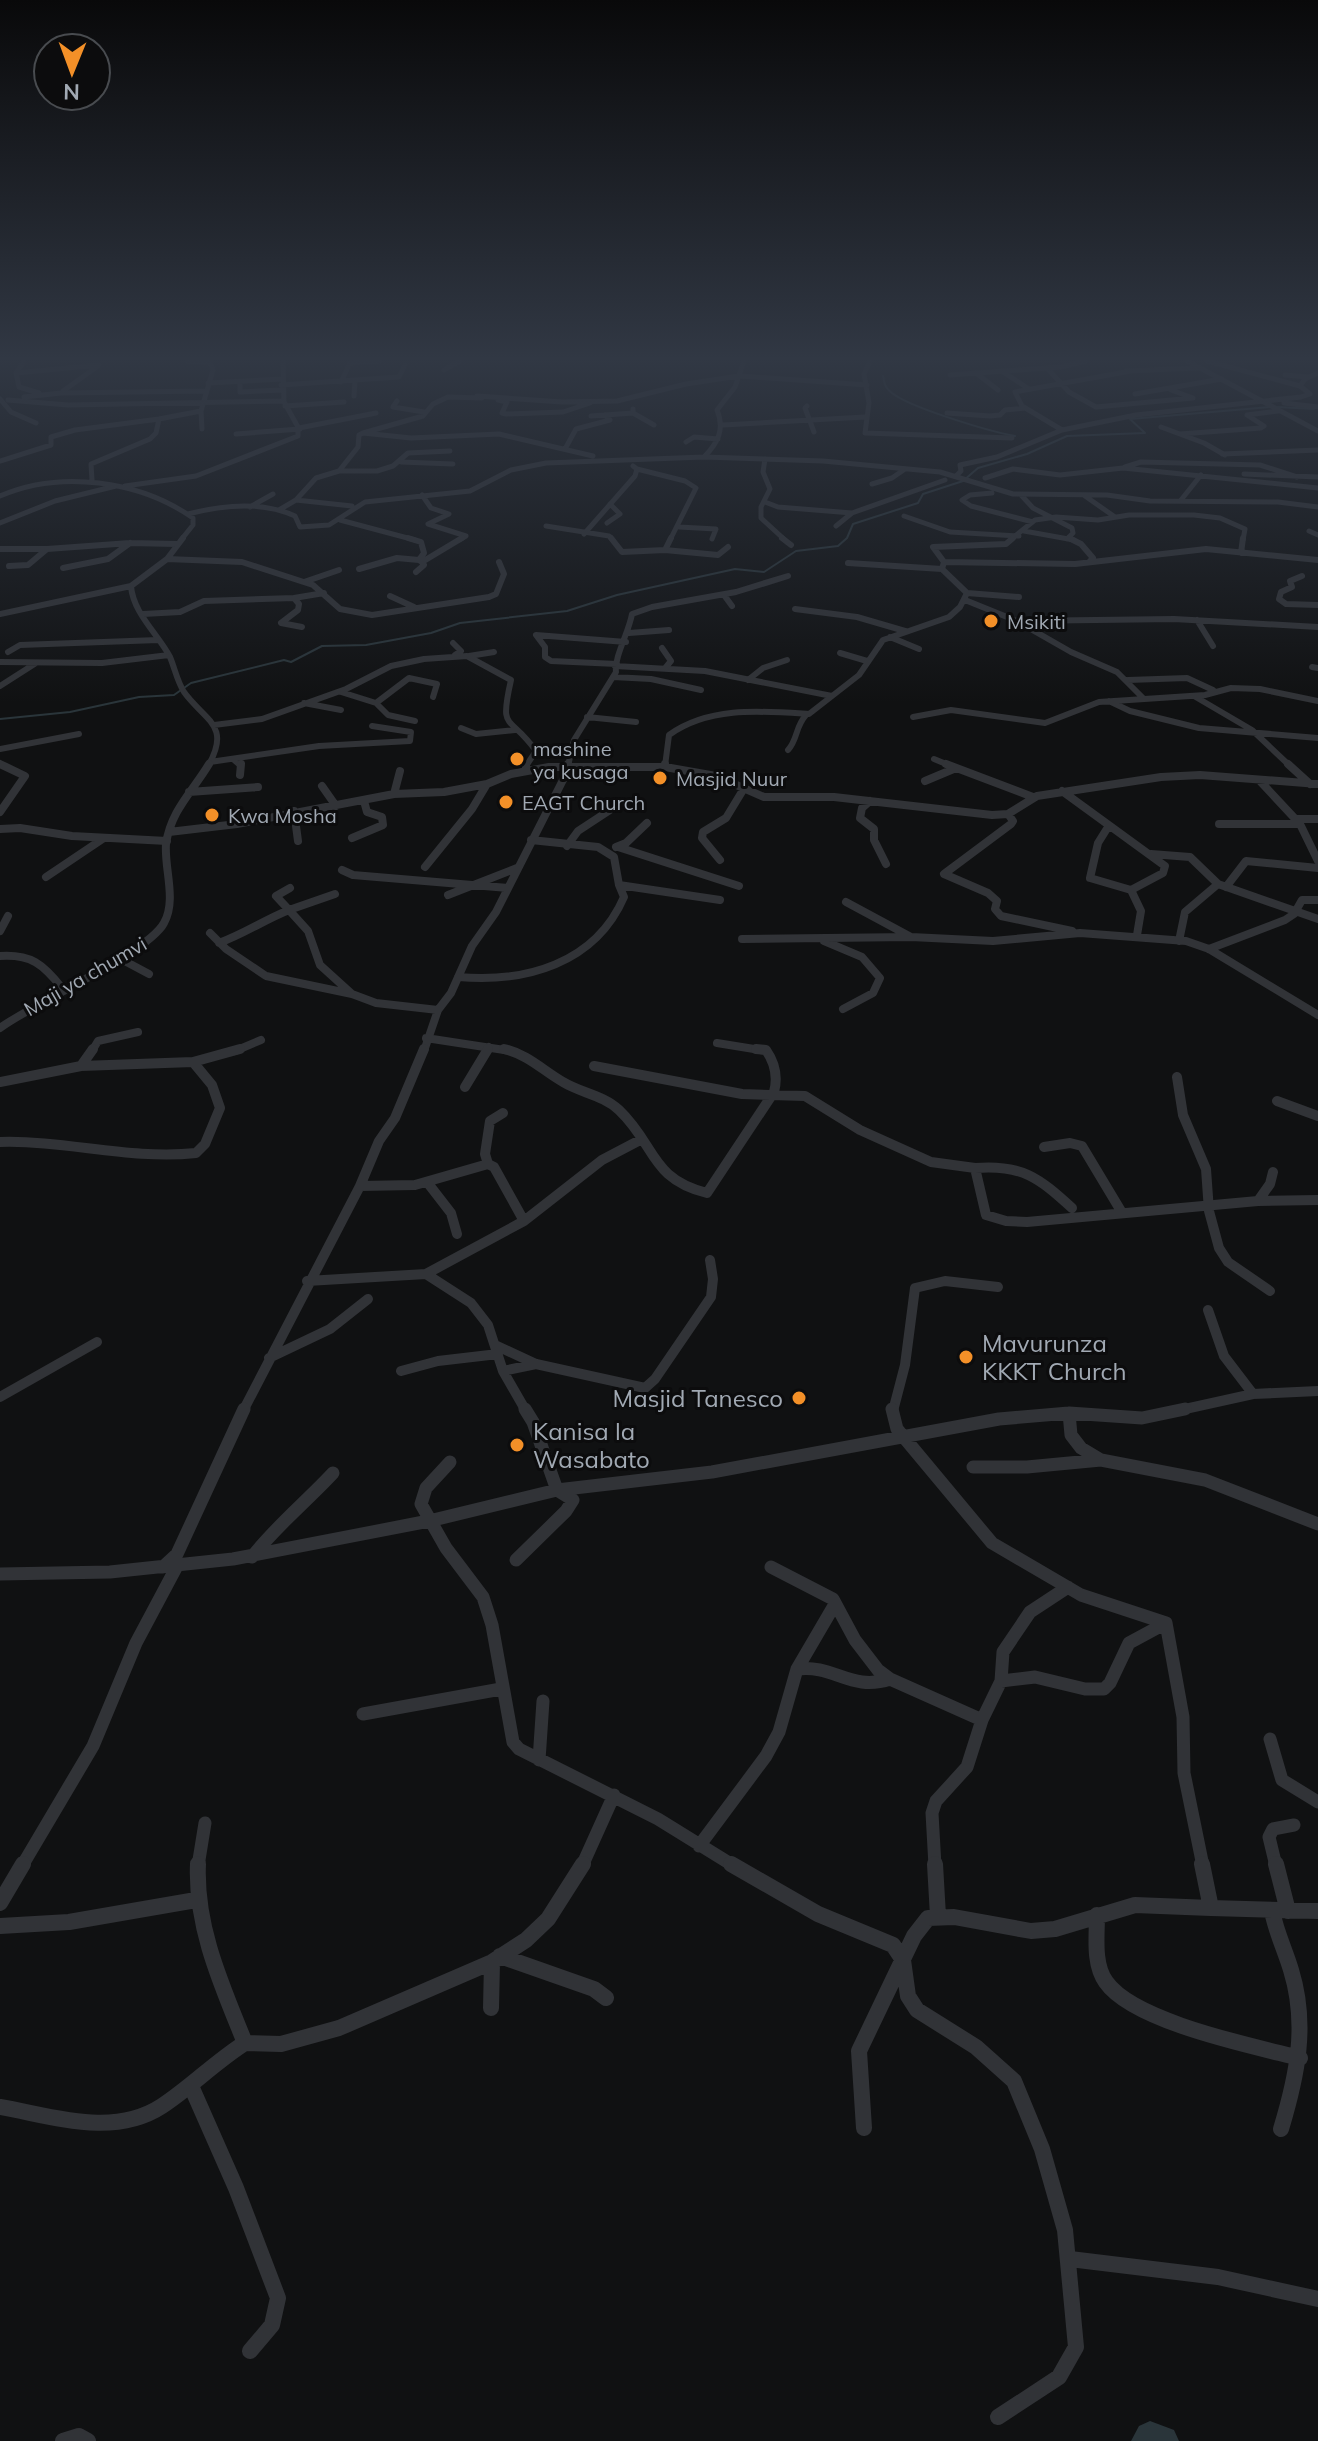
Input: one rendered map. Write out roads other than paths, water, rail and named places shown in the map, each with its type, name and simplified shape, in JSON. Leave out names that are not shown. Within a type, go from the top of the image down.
[{"type":"street","points":[[92,475],[92,480]]},
{"type":"street","points":[[0,523],[55,501],[120,486],[199,475]]},
{"type":"street","points":[[279,510],[296,500],[316,478],[326,475]]},
{"type":"street","points":[[296,500],[352,506],[470,491],[501,475]]},
{"type":"street","points":[[584,534],[625,489],[633,475]]},
{"type":"street","points":[[661,475],[685,481],[696,488],[665,550]]},
{"type":"street","points":[[764,475],[770,489],[760,511],[763,522],[791,545]]},
{"type":"street","points":[[872,484],[896,475]]},
{"type":"street","points":[[948,475],[1006,493]]},
{"type":"street","points":[[985,478],[993,475]]},
{"type":"street","points":[[1181,500],[1200,475]]},
{"type":"street","points":[[1216,475],[1318,488]]},
{"type":"street","points":[[1247,475],[1318,477]]},
{"type":"street","points":[[1291,475],[1297,477]]},
{"type":"street","points":[[0,496],[35,485],[92,480],[120,486],[193,518],[193,525],[167,559],[131,586],[0,614]]},
{"type":"street","points":[[836,526],[852,513],[945,480]]},
{"type":"street","points":[[1033,522],[977,508],[962,500],[977,494],[1006,493],[1150,501],[1278,502],[1318,507]]},
{"type":"street","points":[[249,508],[273,494]]},
{"type":"street","points":[[359,569],[397,558],[420,561],[466,536],[428,524],[449,514],[431,508],[422,495]]},
{"type":"street","points":[[1021,495],[1033,508],[1072,528],[1073,533],[1067,539]]},
{"type":"street","points":[[1083,495],[1115,517]]},
{"type":"street","points":[[765,502],[778,507],[852,513]]},
{"type":"street","points":[[607,523],[620,514],[610,504]]},
{"type":"street","points":[[188,514],[210,508],[279,510],[292,514],[298,525],[305,529],[325,527],[340,520],[352,506]]},
{"type":"street","points":[[1143,698],[1128,680],[966,596],[933,547],[1006,544],[1033,522],[1051,517],[1098,520],[1179,514],[1227,520],[1246,530],[1241,553]]},
{"type":"street","points":[[904,516],[950,532],[1019,536]]},
{"type":"street","points":[[340,520],[421,542],[424,553],[420,561]]},
{"type":"street","points":[[546,526],[613,537],[622,552],[665,550],[718,555],[728,547]]},
{"type":"street","points":[[679,527],[716,529],[712,539]]},
{"type":"street","points":[[1024,531],[1086,545],[1093,558],[1090,561]]},
{"type":"street","points":[[1309,531],[1318,535]]},
{"type":"street","points":[[63,568],[108,559],[130,543]]},
{"type":"street","points":[[0,549],[177,544]]},
{"type":"street","points":[[9,566],[28,565],[47,549]]},
{"type":"street","points":[[848,563],[1068,564],[1193,550],[1318,560]]},
{"type":"street","points":[[167,559],[230,560],[304,582],[324,593],[340,609],[372,615],[496,594],[504,574],[499,562]]},
{"type":"street","points":[[416,572],[423,567],[420,561]]},
{"type":"street","points":[[304,582],[339,570]]},
{"type":"street","points":[[162,1568],[177,1554],[307,1281],[360,1186],[379,1141],[395,1118],[412,1083],[438,1010],[533,843],[565,776],[574,740],[613,677],[629,633],[629,619],[634,612],[724,595],[788,576]]},
{"type":"street","points":[[1302,576],[1290,581],[1292,587],[1281,592],[1279,599],[1286,604],[1318,605]]},
{"type":"street","points":[[131,586],[132,596],[169,655],[185,693],[214,725],[257,720],[339,692],[393,665],[494,652]]},
{"type":"street","points":[[143,614],[180,612],[204,601],[294,598],[324,593]]},
{"type":"street","points":[[724,595],[732,606]]},
{"type":"street","points":[[390,596],[414,608]]},
{"type":"street","points":[[966,596],[1019,597]]},
{"type":"street","points":[[788,750],[795,742],[796,726],[859,675],[883,640],[949,617],[966,596]]},
{"type":"street","points":[[294,598],[299,604],[298,610],[281,623],[302,627]]},
{"type":"street","points":[[809,602],[817,607],[818,612]]},
{"type":"street","points":[[795,609],[857,617],[907,632]]},
{"type":"street","points":[[1017,621],[1197,620],[1318,627]]},
{"type":"street","points":[[1197,620],[1213,646]]},
{"type":"street","points":[[629,633],[669,630]]},
{"type":"street","points":[[626,642],[536,635],[545,647],[545,657],[551,661],[705,671],[832,696]]},
{"type":"street","points":[[890,637],[919,649]]},
{"type":"street","points":[[4,653],[20,645],[158,640]]},
{"type":"street","points":[[449,657],[461,653],[453,643]]},
{"type":"street","points":[[662,648],[670,660],[666,667]]},
{"type":"street","points":[[0,686],[42,662],[53,651],[4,653]]},
{"type":"street","points":[[840,653],[867,661]]},
{"type":"street","points":[[0,662],[102,663],[169,655]]},
{"type":"street","points":[[467,656],[511,680],[504,701],[505,712],[515,730],[536,751],[526,764],[526,770]]},
{"type":"street","points":[[748,680],[763,668],[787,660]]},
{"type":"street","points":[[613,677],[651,679],[701,690]]},
{"type":"street","points":[[376,703],[409,678],[437,684],[433,697]]},
{"type":"street","points":[[1128,680],[1187,678],[1213,690]]},
{"type":"street","points":[[913,717],[951,710],[1045,723],[1108,700],[1194,696],[1213,690],[1252,690],[1318,701]]},
{"type":"street","points":[[339,692],[376,703],[388,715],[415,721]]},
{"type":"street","points":[[1194,696],[1252,730],[1314,784]]},
{"type":"street","points":[[1108,700],[1125,710],[1192,726],[1318,738]]},
{"type":"street","points":[[304,703],[341,710]]},
{"type":"street","points":[[665,767],[669,735],[683,725],[753,710],[806,715]]},
{"type":"street","points":[[587,717],[636,722]]},
{"type":"street","name":"Maji ya chumvi","points":[[0,1028],[24,1009],[153,937],[165,923],[168,837],[179,805],[200,781],[210,762],[217,739],[214,725]]},
{"type":"street","points":[[210,762],[319,746],[410,741],[411,732],[372,726]]},
{"type":"street","points":[[461,728],[476,734],[515,730]]},
{"type":"street","points":[[0,749],[79,734]]},
{"type":"street","points":[[233,759],[241,764],[240,775]]},
{"type":"street","points":[[934,759],[1033,797]]},
{"type":"street","points":[[0,764],[25,776],[0,812]]},
{"type":"street","points":[[0,829],[20,828],[104,838],[168,837],[394,794],[444,792],[487,784],[526,770],[566,766],[665,767],[716,776],[764,797],[827,797],[992,815],[1008,814],[1033,797],[1174,775],[1314,784]]},
{"type":"street","points":[[925,781],[956,768]]},
{"type":"street","points":[[394,794],[400,771]]},
{"type":"street","points":[[1259,780],[1298,822],[1318,861]]},
{"type":"street","points":[[425,867],[472,809],[487,784]]},
{"type":"street","points":[[322,786],[336,806]]},
{"type":"street","points":[[189,792],[258,787]]},
{"type":"street","points":[[720,860],[702,838],[703,832],[726,819],[736,797],[743,790]]},
{"type":"street","points":[[1062,791],[1108,827],[1163,863],[1166,870],[1131,890],[1090,878],[1098,843],[1108,827]]},
{"type":"street","points":[[352,838],[383,825],[382,817],[367,812],[364,801]]},
{"type":"street","points":[[870,801],[862,808],[860,818],[874,829],[874,840],[886,864]]},
{"type":"street","points":[[567,846],[578,831],[610,810]]},
{"type":"street","points":[[294,811],[298,841]]},
{"type":"street","points":[[1008,814],[1013,821],[1011,824],[944,874],[988,893],[997,901],[995,909],[1001,916],[1080,933]]},
{"type":"street","points":[[1219,824],[1318,819]]},
{"type":"street","points":[[618,847],[647,823]]},
{"type":"street","points":[[46,877],[104,838]]},
{"type":"street","points":[[533,843],[618,847],[739,886]]},
{"type":"street","points":[[458,977],[492,980],[522,977],[571,956],[596,937],[618,912],[624,897],[616,881],[614,857],[598,847]]},
{"type":"street","points":[[1151,854],[1190,857],[1222,885],[1318,919]]},
{"type":"street","points":[[1179,941],[1185,912],[1222,885],[1246,861],[1318,868]]},
{"type":"street","points":[[448,895],[517,868]]},
{"type":"street","points":[[342,870],[353,875],[508,888]]},
{"type":"street","points":[[619,885],[720,900]]},
{"type":"street","points":[[290,888],[276,896],[308,931],[320,965],[352,994]]},
{"type":"street","points":[[1131,890],[1141,911],[1137,935]]},
{"type":"street","points":[[219,943],[249,932],[266,919],[335,894]]},
{"type":"street","points":[[1209,949],[1285,920],[1302,900],[1318,900]]},
{"type":"street","points":[[846,902],[911,937]]},
{"type":"street","points":[[0,931],[8,916]]},
{"type":"street","points":[[210,933],[219,943],[266,976],[352,994],[396,1007],[438,1010]]},
{"type":"street","points":[[742,939],[911,937],[1005,941],[1080,933],[1137,935],[1209,949],[1318,1015]]},
{"type":"street","points":[[814,938],[862,957],[880,978],[873,993],[843,1009]]},
{"type":"street","points":[[0,956],[20,955],[39,959],[62,988]]},
{"type":"street","points":[[119,958],[149,974]]},
{"type":"street","points":[[81,1066],[98,1041],[138,1032]]},
{"type":"street","points":[[426,1038],[489,1047],[533,1059],[566,1085],[609,1102],[633,1124],[668,1178],[691,1191],[707,1193],[773,1096],[775,1073],[768,1051],[717,1043]]},
{"type":"street","points":[[0,1082],[81,1066],[193,1062],[261,1040]]},
{"type":"street","points":[[465,1087],[489,1047]]},
{"type":"street","points":[[0,1142],[35,1141],[141,1156],[196,1153],[205,1144],[220,1108],[212,1085],[193,1062]]},
{"type":"street","points":[[594,1066],[742,1094],[812,1098],[852,1125],[931,1162],[975,1168],[1017,1167],[1048,1187],[1072,1208]]},
{"type":"street","points":[[1177,1077],[1183,1115],[1206,1169],[1208,1205],[1219,1248],[1228,1262],[1270,1291]]},
{"type":"street","points":[[1277,1101],[1318,1116]]},
{"type":"street","points":[[488,1164],[485,1154],[490,1121],[503,1113]]},
{"type":"street","points":[[307,1281],[426,1274],[524,1221],[602,1160],[642,1139]]},
{"type":"street","points":[[1044,1147],[1070,1143],[1082,1146],[1121,1211]]},
{"type":"street","points":[[360,1186],[398,1187],[488,1164],[494,1167],[524,1221]]},
{"type":"street","points":[[975,1168],[981,1179],[979,1198],[983,1211],[994,1220],[1027,1222],[1121,1211],[1318,1200]]},
{"type":"street","points":[[1258,1201],[1270,1184],[1273,1172]]},
{"type":"street","points":[[427,1182],[451,1213],[457,1234]]},
{"type":"street","points":[[401,1371],[496,1350],[536,1364],[645,1388],[655,1379],[711,1297],[713,1279],[710,1260]]},
{"type":"street","points":[[426,1274],[471,1303],[492,1332],[503,1371],[533,1422],[557,1490],[573,1500],[573,1504],[516,1560]]},
{"type":"street","points":[[998,1287],[954,1282],[929,1283],[915,1288],[905,1365],[892,1408],[893,1420],[901,1435],[939,1476],[992,1543],[1090,1598],[1166,1623]]},
{"type":"street","points":[[269,1358],[330,1329],[368,1299]]},
{"type":"street","points":[[1208,1310],[1217,1343],[1234,1377],[1253,1394]]},
{"type":"street","points":[[0,1397],[97,1342]]},
{"type":"street","points":[[503,1371],[536,1364]]},
{"type":"street","points":[[0,1574],[162,1568],[252,1557],[429,1521],[557,1490],[712,1472],[999,1419],[1069,1413],[1142,1418],[1253,1394],[1318,1391]]},
{"type":"street","points":[[1069,1413],[1071,1435],[1081,1448],[1101,1460]]},
{"type":"street","points":[[973,1467],[1027,1467],[1101,1460],[1205,1480],[1318,1524]]},
{"type":"street","points":[[450,1462],[423,1494],[421,1504],[456,1563],[483,1597],[492,1625],[501,1689],[513,1742],[519,1749],[614,1795],[818,1914],[893,1945],[903,1960],[908,1996],[917,2010],[976,2047],[1014,2081],[1042,2149],[1070,2259],[1076,2347],[1068,2364],[1050,2384],[998,2417]]},
{"type":"street","points":[[252,1557],[275,1527],[305,1504],[333,1473]]},
{"type":"street","points":[[0,1903],[93,1746],[136,1643],[177,1566]]},
{"type":"street","points":[[771,1567],[833,1599],[855,1640],[878,1670],[890,1679],[982,1720]]},
{"type":"street","points":[[938,1916],[932,1813],[936,1801],[964,1773],[982,1720],[1001,1681],[1003,1652],[1021,1622],[1030,1612],[1068,1587]]},
{"type":"street","points":[[699,1846],[766,1756],[779,1732],[797,1669],[835,1604]]},
{"type":"street","points":[[1001,1681],[1035,1677],[1085,1689],[1104,1689],[1110,1683],[1129,1643],[1166,1623]]},
{"type":"street","points":[[1166,1623],[1183,1717],[1184,1773],[1211,1908]]},
{"type":"street","points":[[797,1669],[826,1667],[852,1684],[878,1684],[890,1679]]},
{"type":"street","points":[[363,1714],[501,1689]]},
{"type":"street","points":[[539,1760],[543,1701]]},
{"type":"street","points":[[1270,1739],[1282,1780],[1318,1802]]},
{"type":"street","points":[[0,2107],[103,2122],[129,2121],[153,2111],[191,2086],[204,2071],[245,2043],[281,2044],[339,2028],[496,1959],[526,1940],[548,1919],[577,1877],[614,1795]]},
{"type":"street","points":[[205,1823],[197,1849],[200,1880],[196,1900],[219,1981],[245,2043]]},
{"type":"street","points":[[1281,2129],[1300,2058],[1303,2033],[1269,1837],[1273,1829],[1294,1825]]},
{"type":"street","points":[[0,1926],[69,1922],[196,1900]]},
{"type":"street","points":[[864,2128],[859,2051],[922,1924],[938,1916],[1030,1931],[1067,1926],[1128,1906],[1318,1911]]},
{"type":"street","points":[[1097,1915],[1097,1957],[1105,1981],[1123,1999],[1196,2029],[1300,2058]]},
{"type":"street","points":[[496,1959],[594,1989],[606,1998]]},
{"type":"street","points":[[491,2008],[496,1959]]},
{"type":"street","points":[[191,2086],[236,2188],[278,2298],[272,2325],[250,2351]]},
{"type":"street","points":[[1070,2259],[1205,2274],[1318,2299]]},
{"type":"street","points":[[63,2441],[79,2436],[88,2441]]},
{"type":"waterway","points":[[0,719],[70,712],[139,697],[174,695],[191,683],[284,660],[291,662],[322,646],[366,645],[431,633],[460,623],[567,611],[617,595],[735,569],[764,572],[796,551],[838,546],[847,538],[853,524],[918,503],[923,494],[963,481],[970,475]]},
{"type":"waterway","points":[[1147,2441],[1150,2437],[1163,2441]]},
{"type":"place","name":"Msikiti","points":[[991,621]]},
{"type":"place","name":"mashine ya kusaga","points":[[517,759]]},
{"type":"place","name":"Masjid Nuur","points":[[660,778]]},
{"type":"place","name":"EAGT Church","points":[[506,802]]},
{"type":"place","name":"Kwa Mosha","points":[[212,815]]},
{"type":"place","name":"Mavurunza KKKT Church","points":[[966,1357]]},
{"type":"place","name":"Masjid Tanesco","points":[[799,1398]]},
{"type":"place","name":"Kanisa la Wasabato","points":[[517,1445]]}]
